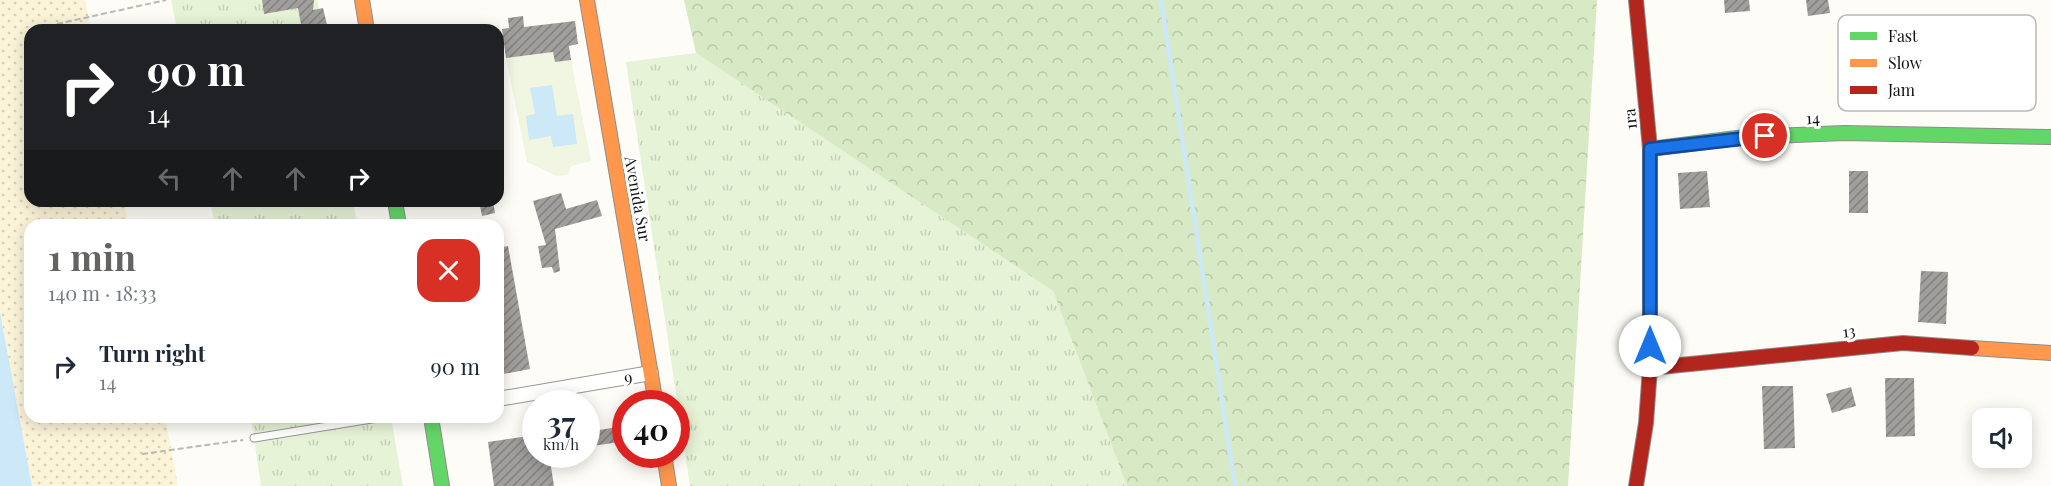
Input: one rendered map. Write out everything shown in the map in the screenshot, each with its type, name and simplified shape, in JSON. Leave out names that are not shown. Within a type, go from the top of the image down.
[{"type":"street","points":[[362,0],[366,24]]},
{"type":"street","name":"Avenida Sur","points":[[587,0],[654,390]]},
{"type":"street","name":"1ra","points":[[1636,0],[1650,149],[1650,368],[1646,423],[1636,486]]},
{"type":"street","name":"14","points":[[1650,149],[1745,137],[1844,133],[2051,137]]},
{"type":"street","name":"13","points":[[1650,368],[1902,343],[2051,353]]},
{"type":"street","name":"9","points":[[504,398],[651,374]]},
{"type":"street","points":[[432,423],[442,486]]},
{"type":"street","points":[[666,468],[669,486]]},
{"type":"lane","points":[[254,438],[347,423]]},
{"type":"path","points":[[57,24],[166,0]]},
{"type":"path","points":[[142,454],[254,438]]},
{"type":"green space","points":[[171,0],[317,0],[322,24],[176,24]]},
{"type":"green space","points":[[684,0],[1597,0],[1568,486],[1127,486],[1053,291],[696,53]]},
{"type":"green space","points":[[553,52],[555,62],[571,60],[591,161],[571,166],[568,175],[557,176],[527,162],[506,58]]},
{"type":"green space","points":[[696,53],[1053,291],[1127,486],[690,486],[687,468],[690,468],[690,390],[676,390],[626,62]]},
{"type":"green space","points":[[211,207],[354,207],[356,219],[214,219]]},
{"type":"green space","points":[[252,423],[392,423],[403,486],[261,486]]},
{"type":"sand","points":[[0,0],[85,0],[90,24],[24,24],[24,207],[125,207],[127,219],[24,219],[24,423],[166,423],[178,486],[32,486],[0,312]]},
{"type":"water","points":[[552,85],[557,116],[573,114],[577,144],[553,147],[551,136],[529,140],[526,116],[535,114],[530,88]]},
{"type":"water","points":[[0,312],[32,486],[0,486]]},
{"type":"building","points":[[262,0],[314,0],[313,10],[323,8],[327,24],[301,24],[298,8],[264,14]]},
{"type":"building","points":[[1724,0],[1749,0],[1750,11],[1725,13]]},
{"type":"building","points":[[1806,0],[1828,0],[1830,13],[1808,16]]},
{"type":"building","points":[[523,16],[524,27],[575,21],[578,44],[569,46],[571,60],[555,62],[553,52],[506,58],[504,29],[509,28],[508,18]]},
{"type":"building","points":[[1707,171],[1710,207],[1680,209],[1678,173]]},
{"type":"building","points":[[1849,171],[1868,171],[1868,213],[1849,213]]},
{"type":"building","points":[[561,193],[566,209],[597,200],[602,216],[555,229],[560,271],[554,273],[552,267],[542,268],[538,246],[546,245],[533,201]]},
{"type":"building","points":[[480,207],[494,207],[495,213],[482,216]]},
{"type":"building","points":[[508,246],[530,369],[504,374],[504,247]]},
{"type":"building","points":[[1921,271],[1948,272],[1946,324],[1918,322]]},
{"type":"building","points":[[1885,378],[1914,378],[1915,436],[1886,437]]},
{"type":"building","points":[[1762,386],[1793,386],[1795,448],[1764,449]]},
{"type":"building","points":[[1851,387],[1856,406],[1832,413],[1826,394]]},
{"type":"building","points":[[612,428],[612,443],[600,445],[600,430]]},
{"type":"building","points":[[522,437],[522,468],[551,468],[554,486],[494,486],[488,442]]},
{"type":"waterway","points":[[1161,0],[1235,486]]},
{"type":"traffic: fast","points":[[1650,149],[1745,137],[1844,133],[2051,137]]},
{"type":"traffic: fast","points":[[396,207],[398,219]]},
{"type":"traffic: fast","points":[[432,423],[442,486]]},
{"type":"traffic: slow","points":[[362,0],[366,24]]},
{"type":"traffic: slow","points":[[587,0],[654,390]]},
{"type":"traffic: slow","points":[[1972,348],[2051,353]]},
{"type":"traffic: slow","points":[[666,468],[669,486]]},
{"type":"traffic: jam","points":[[1636,0],[1650,149],[1650,368],[1646,423],[1636,486]]},
{"type":"traffic: jam","points":[[1650,368],[1903,343],[1972,348]]},
{"type":"route","points":[[1650,346],[1650,149],[1765,136]]}]
